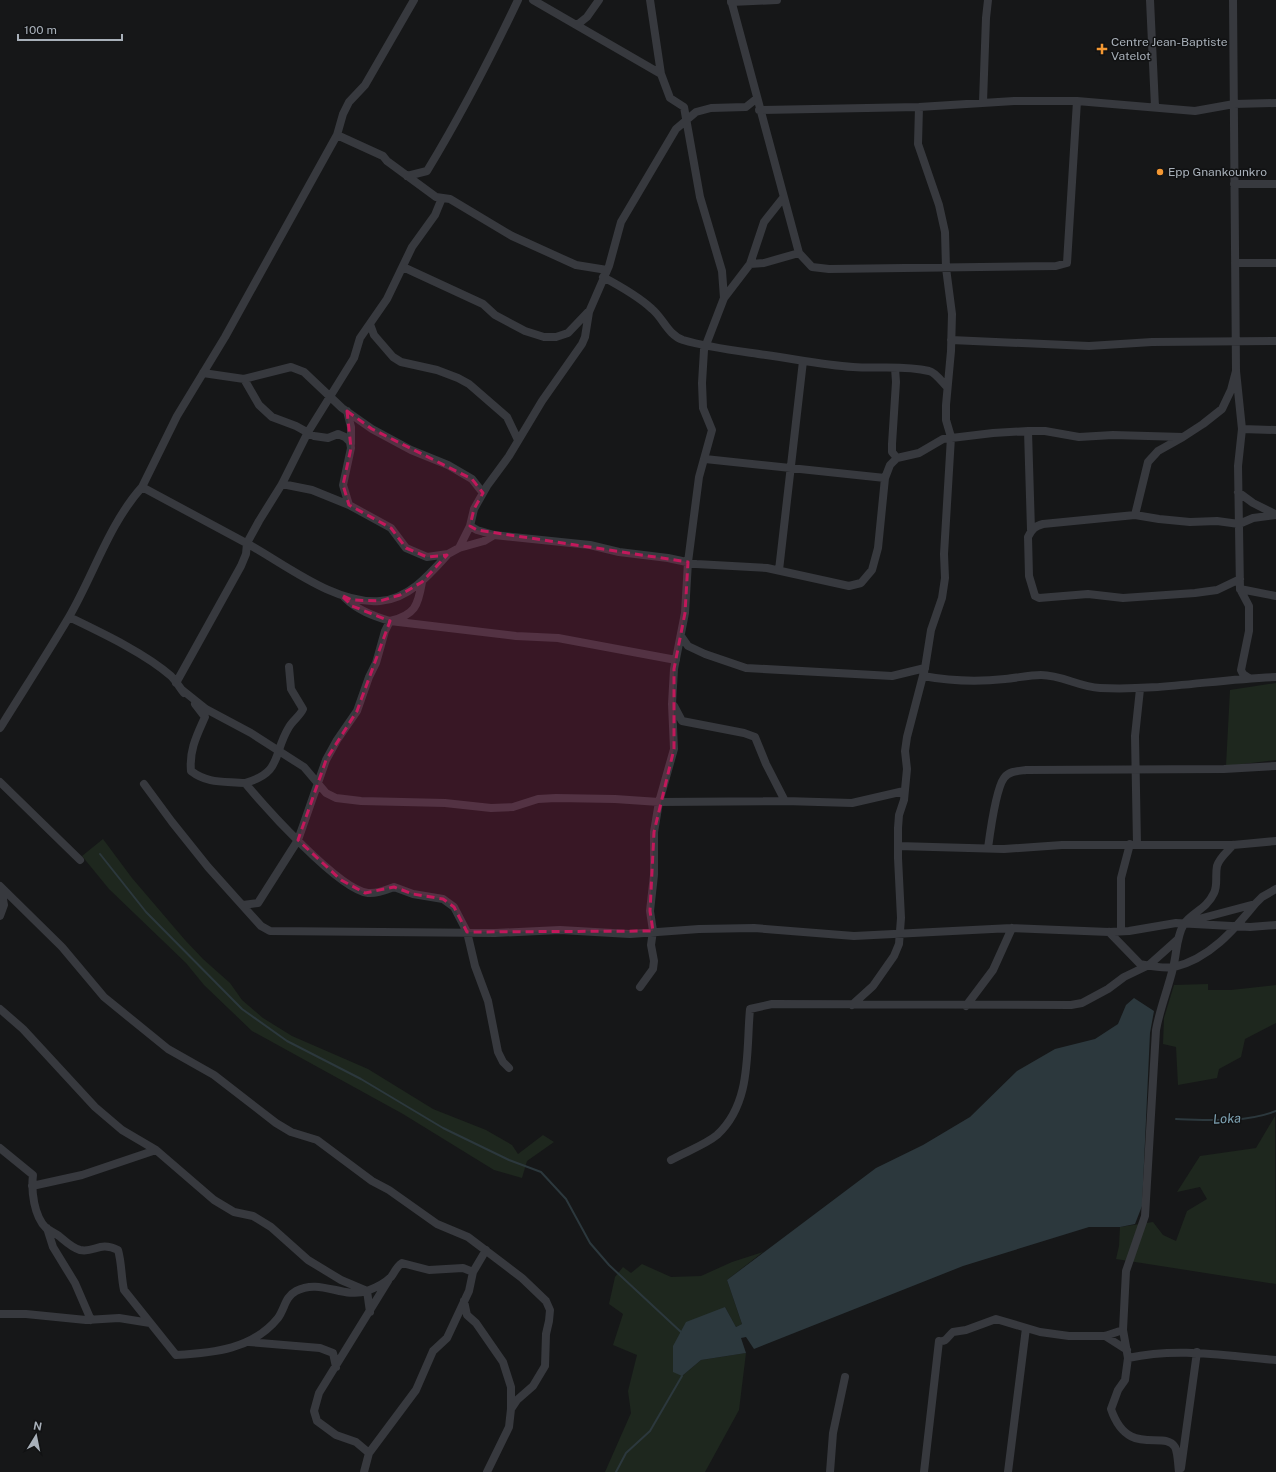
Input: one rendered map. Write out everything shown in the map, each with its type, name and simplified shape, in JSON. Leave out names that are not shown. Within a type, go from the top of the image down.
[{"type":"street","points":[[0,728],[69,616],[104,546],[134,496],[142,487],[177,416],[203,373],[337,135],[343,114],[349,102],[365,85],[414,0]]},
{"type":"street","points":[[407,176],[427,171],[459,118],[492,56],[518,0]]},
{"type":"street","points":[[533,0],[661,74]]},
{"type":"street","points":[[577,25],[587,17],[599,0]]},
{"type":"street","points":[[650,0],[661,74],[670,98],[684,107],[700,196],[722,271],[724,298]]},
{"type":"street","points":[[777,0],[731,1],[756,100],[799,253],[812,267],[819,269],[946,268],[1056,266],[1067,264],[1077,101]]},
{"type":"street","points":[[983,102],[988,0]]},
{"type":"street","points":[[1150,0],[1155,107]]},
{"type":"street","points":[[1233,0],[1235,342],[1236,371],[1242,429],[1238,466],[1240,589],[1248,606],[1249,631],[1241,670],[1243,674],[1249,678]]},
{"type":"street","points":[[459,548],[470,526],[474,509],[483,493],[542,401],[582,344],[585,337],[589,312],[605,274],[621,222],[676,129],[686,118],[696,112],[711,108],[746,107],[756,100]]},
{"type":"street","points":[[759,110],[919,107],[983,102],[1077,101],[1195,111],[1234,104],[1276,103]]},
{"type":"street","points":[[852,1005],[872,986],[894,956],[899,944],[901,918],[898,846],[899,815],[904,791],[907,737],[925,668],[931,630],[942,598],[945,578],[944,554],[951,437],[946,420],[946,387],[949,372],[952,314],[946,268],[945,232],[940,205],[918,144],[919,107]]},
{"type":"street","points":[[337,135],[383,156],[387,161],[436,197],[450,199],[512,236],[557,258],[605,274],[650,307],[661,317],[669,331],[681,339],[749,354],[853,368],[895,368],[930,371],[946,387]]},
{"type":"street","points":[[1234,184],[1276,184]]},
{"type":"street","points":[[179,686],[241,566],[246,554],[247,543],[282,484],[308,432],[354,358],[360,338],[387,299],[412,248],[435,215],[442,198]]},
{"type":"street","points":[[640,987],[653,969],[654,961],[651,945],[654,931],[650,911],[654,876],[654,832],[659,802],[674,749],[672,704],[676,660],[685,613],[688,562],[699,477],[712,430],[703,408],[702,399],[703,362],[706,345],[724,298],[750,264],[764,222],[784,198]]},
{"type":"street","points":[[750,264],[764,263],[799,253]]},
{"type":"street","points":[[1235,263],[1276,263]]},
{"type":"street","points":[[403,267],[483,304],[495,315],[525,331],[544,337],[556,337],[568,333],[589,312]]},
{"type":"street","points":[[370,324],[374,335],[393,357],[401,362],[437,370],[469,384],[507,417],[518,440]]},
{"type":"street","points":[[951,340],[1089,346],[1152,342],[1276,341]]},
{"type":"street","points":[[779,570],[803,361]]},
{"type":"street","points":[[203,373],[244,379],[291,367],[304,372],[347,411],[378,432],[411,450],[448,465],[472,479],[483,493]]},
{"type":"street","points":[[895,368],[896,382],[892,452],[897,458]]},
{"type":"street","points":[[1135,515],[1142,487],[1143,475],[1148,462],[1158,451],[1203,424],[1222,409],[1231,390],[1236,371]]},
{"type":"street","points":[[244,379],[259,405],[272,417],[321,438],[338,434],[345,436],[350,442],[351,447]]},
{"type":"street","points":[[347,411],[351,427],[351,447],[343,485],[349,505]]},
{"type":"street","points":[[1242,429],[1276,430]]},
{"type":"street","points":[[470,526],[477,530],[494,535],[590,545],[619,552],[688,562],[779,570],[849,586],[860,583],[872,570],[878,548],[885,478],[890,465],[897,458],[919,453],[943,439],[951,437],[1028,431],[1045,431],[1078,437],[1113,435],[1183,437]]},
{"type":"street","points":[[1028,431],[1032,530]]},
{"type":"street","points":[[705,459],[885,478]]},
{"type":"street","points":[[282,484],[312,490],[349,505],[391,528],[406,548],[427,557],[448,554]]},
{"type":"street","points":[[142,487],[247,543],[314,584],[352,600],[380,601],[400,595],[422,582],[448,554],[459,548],[484,541],[494,535]]},
{"type":"street","points":[[1238,492],[1253,503],[1276,515]]},
{"type":"street","points":[[1240,579],[1217,590],[1195,593],[1123,598],[1088,594],[1039,598],[1035,596],[1033,592],[1029,576],[1028,537],[1036,526],[1043,524],[1135,515],[1159,519],[1197,522],[1217,521],[1239,524],[1253,518],[1276,515]]},
{"type":"street","points":[[243,905],[258,903],[298,840],[326,760],[337,740],[357,711],[369,677],[376,663],[385,630],[390,621],[405,618],[419,602],[422,582]]},
{"type":"street","points":[[1240,589],[1276,596]]},
{"type":"street","points":[[342,595],[352,606],[390,621],[516,636],[558,638],[676,660]]},
{"type":"street","points":[[69,616],[104,634],[153,663],[171,676],[206,717],[192,746],[190,760],[191,771],[199,777],[211,781],[245,783],[260,779],[268,773],[289,727],[303,709],[291,690],[289,667]]},
{"type":"street","points":[[681,636],[688,646],[694,649],[746,668],[892,676],[925,668]]},
{"type":"street","points":[[923,676],[945,680],[1003,680],[1039,675],[1054,675],[1077,685],[1099,688],[1140,689],[1249,678],[1276,677]]},
{"type":"street","points":[[179,686],[206,709],[251,733],[304,767],[326,793],[336,798],[361,801],[445,803],[491,808],[513,807],[538,800],[556,798],[615,799],[659,802],[785,801],[852,803],[904,791]]},
{"type":"street","points":[[1121,931],[1121,878],[1134,844],[1136,716],[1140,689]]},
{"type":"street","points":[[672,704],[682,721],[744,733],[754,737],[785,801]]},
{"type":"street","points":[[988,848],[993,812],[1003,778],[1011,772],[1026,770],[1135,770],[1276,766]]},
{"type":"street","points":[[0,782],[80,860]]},
{"type":"street","points":[[245,783],[270,814],[341,880],[365,893],[380,892],[394,887],[413,894],[443,899],[454,907],[467,932],[475,966],[488,1002],[498,1052],[503,1062],[509,1068]]},
{"type":"street","points":[[144,784],[208,867],[261,926],[270,931],[467,932],[560,930],[630,934],[654,931],[754,928],[854,936],[1012,928],[1109,932],[1185,922],[1255,904]]},
{"type":"street","points":[[898,846],[1004,849],[1062,845],[1234,845],[1276,842]]},
{"type":"street","points":[[1180,1472],[1175,1448],[1169,1442],[1161,1440],[1145,1441],[1133,1439],[1121,1429],[1113,1416],[1111,1409],[1118,1390],[1125,1380],[1127,1354],[1123,1330],[1126,1271],[1146,1210],[1156,1030],[1160,1010],[1173,967],[1177,940],[1185,922],[1205,907],[1211,899],[1217,883],[1217,866],[1234,845]]},
{"type":"street","points":[[0,886],[4,905],[0,916]]},
{"type":"street","points":[[0,886],[25,913],[62,947],[104,997],[168,1049],[214,1075],[276,1123],[291,1132],[317,1140],[372,1181],[389,1190],[437,1224],[468,1237],[522,1278],[546,1301],[550,1310],[545,1366],[533,1386],[517,1400],[511,1409]]},
{"type":"street","points":[[1109,932],[1134,960],[1140,964],[1173,967],[1207,953],[1237,926],[1262,897],[1276,889]]},
{"type":"street","points":[[1185,922],[1237,926],[1276,924]]},
{"type":"street","points":[[966,1006],[993,970],[1012,928]]},
{"type":"street","points":[[671,1160],[716,1136],[726,1126],[736,1111],[744,1089],[747,1070],[747,1045],[750,1009],[772,1004],[1060,1006],[1082,1003],[1108,989],[1124,977],[1149,966],[1177,940]]},
{"type":"street","points":[[0,1009],[22,1029],[95,1108],[122,1130],[156,1150],[214,1200],[234,1212],[253,1216],[271,1227],[308,1260],[342,1280],[367,1291]]},
{"type":"street","points":[[0,1148],[33,1175],[32,1186],[35,1204],[41,1221],[47,1228],[71,1246],[80,1250],[103,1245],[118,1250],[122,1265],[124,1290],[176,1355],[207,1353],[249,1342],[320,1348],[333,1353],[336,1367]]},
{"type":"street","points":[[32,1186],[82,1175],[156,1150]]},
{"type":"street","points":[[47,1228],[54,1246],[75,1283],[91,1320]]},
{"type":"street","points":[[364,1472],[369,1453],[416,1390],[433,1351],[447,1338],[469,1291],[473,1272],[486,1250]]},
{"type":"street","points":[[369,1453],[356,1442],[336,1435],[317,1421],[314,1411],[319,1393],[370,1312],[396,1267],[402,1263],[429,1270],[463,1268],[473,1272]]},
{"type":"street","points":[[249,1342],[269,1328],[279,1316],[289,1296],[297,1290],[325,1286],[352,1293],[367,1291],[382,1284],[391,1277]]},
{"type":"street","points":[[367,1291],[370,1312]]},
{"type":"street","points":[[464,1301],[467,1315],[476,1323],[503,1362],[511,1387],[509,1427],[486,1472]]},
{"type":"street","points":[[0,1314],[26,1314],[91,1320],[119,1318],[150,1323]]},
{"type":"street","points":[[924,1472],[939,1341],[944,1342],[953,1332],[966,1330],[989,1320],[1003,1320],[1026,1328],[1069,1336],[1105,1336],[1123,1330]]},
{"type":"street","points":[[1008,1472],[1026,1328]]},
{"type":"street","points":[[1105,1336],[1127,1354],[1197,1352],[1276,1360]]},
{"type":"street","points":[[1180,1472],[1197,1352]]},
{"type":"street","points":[[830,1472],[833,1434],[845,1377]]},
{"type":"highlighted area","points":[[347,411],[372,429],[472,479],[483,493],[474,509],[470,526],[477,530],[688,562],[685,613],[674,669],[674,749],[654,832],[650,911],[653,931],[467,932],[454,907],[443,899],[413,894],[394,887],[365,893],[341,880],[298,840],[326,760],[357,711],[390,621],[352,606],[341,595],[352,600],[380,601],[400,595],[422,582],[447,555],[427,557],[406,548],[391,528],[349,505],[343,485],[351,448]]},
{"type":"shaded area","points":[[1276,683],[1276,760],[1226,766],[1230,690]]},
{"type":"shaded area","points":[[103,839],[132,878],[185,940],[203,959],[230,983],[242,1000],[263,1018],[292,1036],[368,1069],[433,1109],[486,1130],[512,1145],[518,1154],[543,1135],[554,1142],[527,1161],[522,1178],[494,1170],[403,1114],[252,1031],[204,985],[186,963],[109,889],[82,856]]},
{"type":"shaded area","points":[[1208,984],[1208,990],[1231,990],[1276,985],[1276,1023],[1245,1039],[1241,1057],[1219,1069],[1217,1078],[1178,1085],[1176,1047],[1163,1044],[1164,1018],[1174,985]]},
{"type":"shaded area","points":[[1134,998],[1154,1011],[1150,1033],[1142,1206],[1135,1224],[1120,1227],[1089,1227],[963,1266],[754,1349],[746,1337],[741,1338],[746,1353],[701,1360],[682,1376],[673,1372],[673,1346],[686,1322],[725,1307],[736,1327],[742,1324],[727,1280],[876,1168],[923,1145],[970,1117],[1017,1071],[1055,1049],[1095,1039],[1118,1024],[1126,1005]]},
{"type":"shaded area","points":[[1275,1116],[1276,1284],[1116,1259],[1119,1246],[1120,1227],[1153,1222],[1163,1235],[1176,1241],[1187,1211],[1207,1199],[1200,1187],[1177,1192],[1200,1156],[1256,1148]]},
{"type":"shaded area","points":[[763,1252],[727,1280],[742,1324],[736,1327],[725,1307],[682,1376],[701,1360],[746,1353],[739,1410],[705,1472],[605,1472],[631,1413],[628,1391],[637,1355],[613,1345],[623,1314],[609,1304],[615,1277],[623,1267],[631,1273],[642,1264],[671,1277],[701,1276],[732,1262]]},
{"type":"waterway","points":[[100,854],[146,912],[242,1009],[287,1041],[361,1079],[443,1128],[509,1160],[541,1172],[566,1199],[590,1243],[609,1265],[681,1332]]},
{"type":"waterway","name":"Loka","points":[[1176,1119],[1227,1120],[1264,1115],[1276,1111]]},
{"type":"waterway","points":[[616,1472],[626,1453],[650,1431],[682,1376]]},
{"type":"place","name":"Centre Jean-Baptiste Vatelot","points":[[1102,49]]},
{"type":"place","name":"Epp Gnankounkro","points":[[1160,172]]}]
